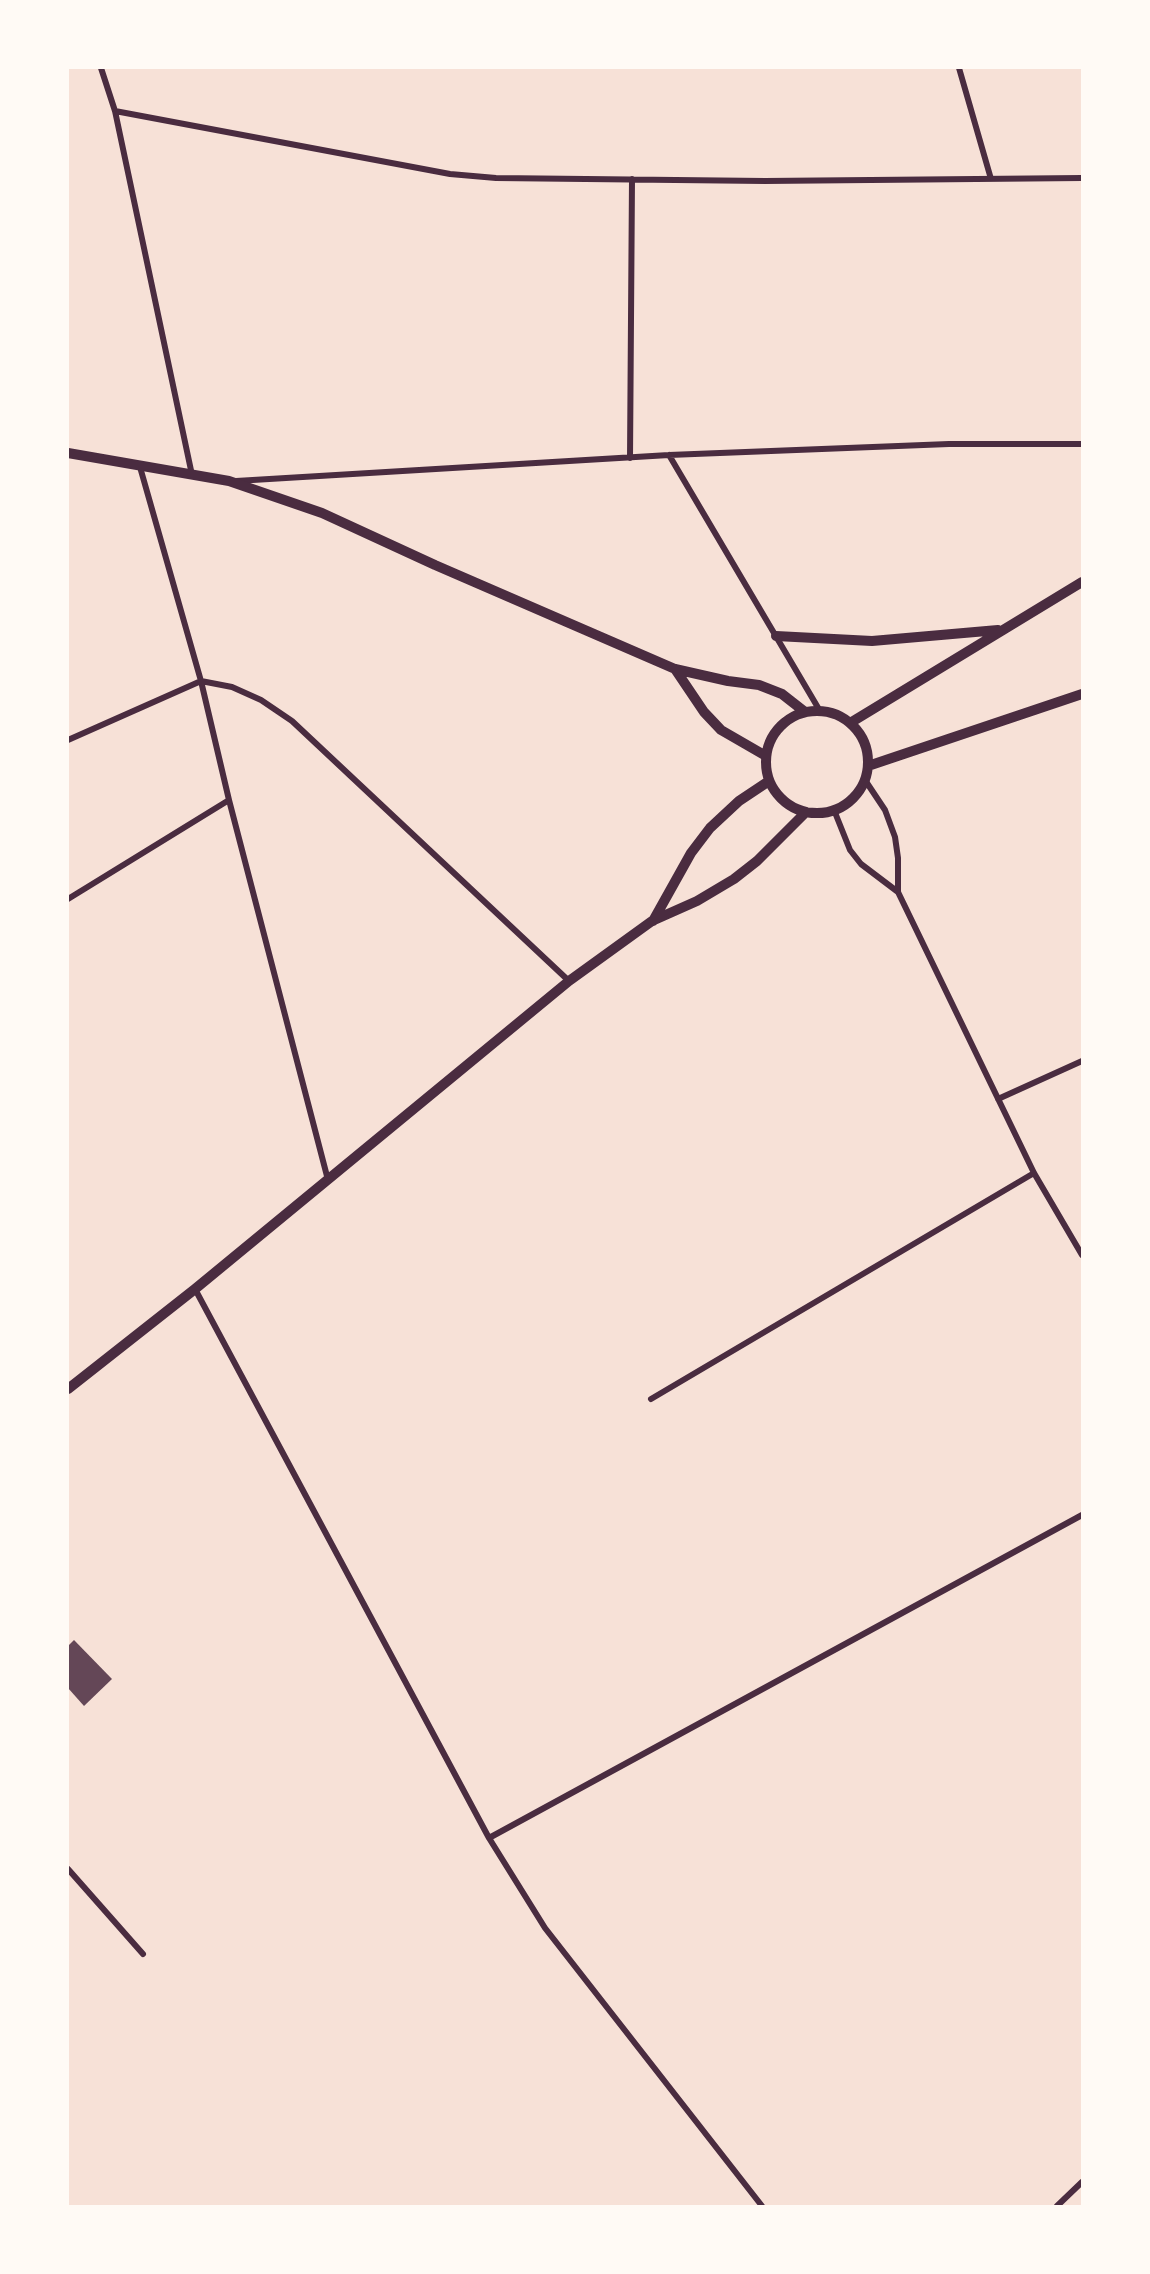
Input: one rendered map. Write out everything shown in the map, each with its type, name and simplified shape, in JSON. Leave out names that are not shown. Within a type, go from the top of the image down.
[{"type":"street","points":[[101,68],[115,111],[192,475]]},
{"type":"street","points":[[959,68],[991,179]]},
{"type":"street","points":[[115,111],[450,174],[496,178],[1083,178]]},
{"type":"street","points":[[630,459],[632,179]]},
{"type":"street","points":[[229,481],[630,459],[669,454],[949,444],[1083,444]]},
{"type":"street","points":[[68,453],[229,481],[322,513],[435,565],[675,669],[728,681],[759,685],[782,694],[806,712]]},
{"type":"street","points":[[669,454],[820,711]]},
{"type":"street","points":[[140,467],[201,681],[229,800],[328,1180]]},
{"type":"street","points":[[850,723],[1083,582]]},
{"type":"street","points":[[776,636],[872,641],[1001,630]]},
{"type":"street","points":[[675,669],[704,712],[721,730],[766,756]]},
{"type":"street","points":[[68,740],[201,681],[232,687],[261,700],[292,722],[569,981]]},
{"type":"street","points":[[868,766],[1083,694]]},
{"type":"street","points":[[820,711],[841,717],[850,723],[860,735],[867,750],[868,766],[865,780],[858,792],[848,803],[834,810],[820,813],[807,812],[790,806],[778,795],[769,781],[766,756],[772,736],[786,721],[806,712],[820,711]]},
{"type":"street","points":[[865,780],[885,810],[895,837],[898,858],[898,892],[1034,1173],[1083,1255]]},
{"type":"street","points":[[652,921],[691,853],[710,828],[728,810],[769,781]]},
{"type":"street","points":[[68,898],[229,800]]},
{"type":"street","points":[[834,810],[850,850],[861,864],[898,892]]},
{"type":"street","points":[[68,1389],[195,1289],[569,981],[652,921],[697,901],[734,879],[757,861],[807,812]]},
{"type":"street","points":[[998,1099],[1083,1061]]},
{"type":"street","points":[[651,1399],[1034,1173]]},
{"type":"street","points":[[195,1289],[489,1838],[545,1928],[762,2206]]},
{"type":"street","points":[[489,1838],[1083,1515]]},
{"type":"street","points":[[68,1869],[143,1954]]},
{"type":"street","points":[[1057,2206],[1083,2182]]},
{"type":"building","points":[[74,1640],[112,1679],[84,1706],[68,1688],[68,1646]]}]
